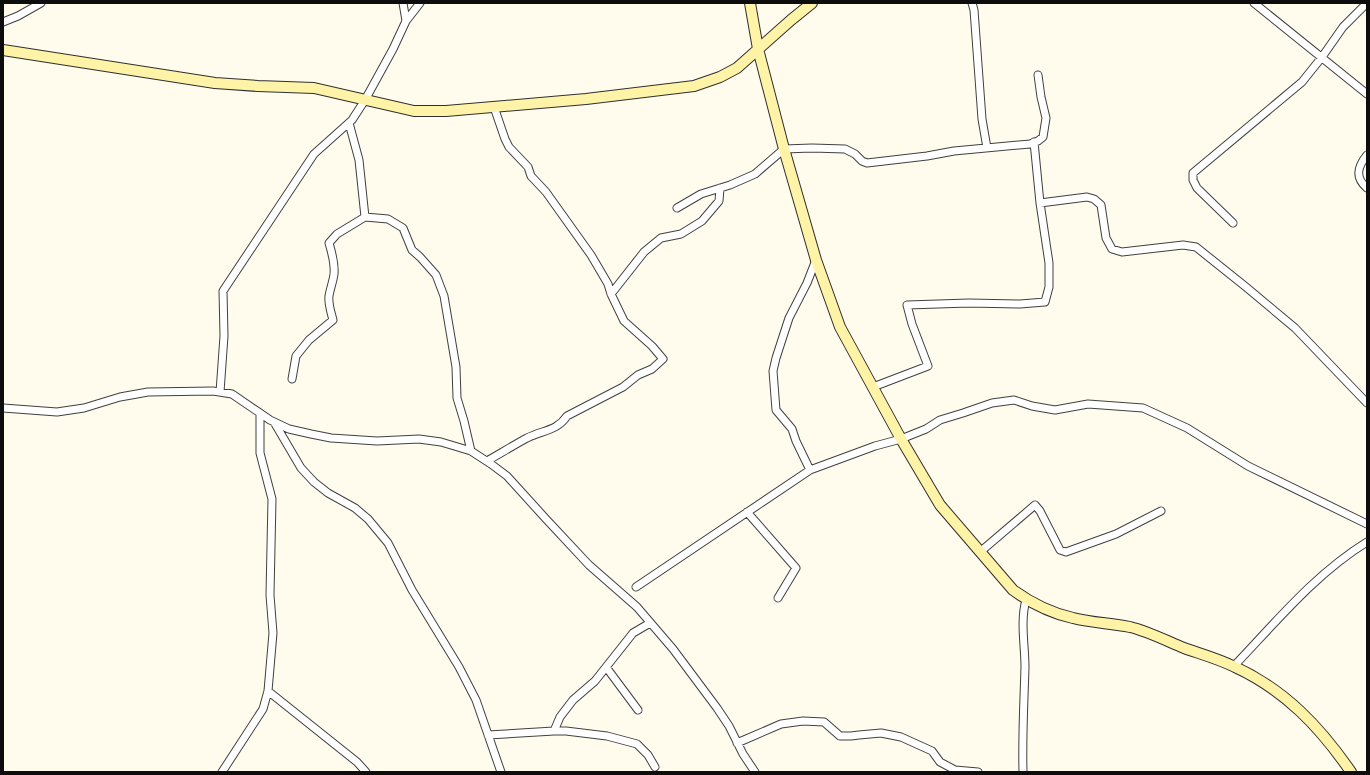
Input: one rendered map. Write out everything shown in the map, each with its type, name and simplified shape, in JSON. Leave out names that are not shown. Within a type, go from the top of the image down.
[{"type":"street","points":[[3,22],[41,3]]},
{"type":"street","points":[[402,3],[406,21]]},
{"type":"street","points":[[220,392],[224,336],[223,291],[314,154],[349,123],[365,100],[393,49],[406,21],[420,3]]},
{"type":"street","points":[[750,3],[758,49],[784,149],[816,260],[840,327],[901,439],[940,505],[1013,590],[1026,600],[1054,613],[1131,628],[1234,666],[1253,676],[1278,691],[1306,716],[1339,755],[1351,772]]},
{"type":"street","points":[[3,50],[215,83],[314,88],[414,110],[446,111],[586,99],[694,86],[720,77],[737,68],[812,3]]},
{"type":"street","points":[[972,3],[974,10],[982,119],[987,148]]},
{"type":"street","points":[[1254,3],[1367,94]]},
{"type":"street","points":[[1233,223],[1197,188],[1193,180],[1192,172],[1302,82],[1343,27],[1367,3]]},
{"type":"street","points":[[677,208],[701,194],[730,185],[755,174],[784,149],[845,149],[855,154],[862,162],[867,163],[1038,141],[1043,137],[1046,118],[1038,76]]},
{"type":"street","points":[[487,461],[529,437],[554,428],[567,416],[623,387],[638,375],[652,368],[664,359],[624,321],[611,294],[608,284],[591,255],[546,192],[531,176],[528,167],[509,147],[494,107]]},
{"type":"street","points":[[349,123],[359,160],[365,217]]},
{"type":"street","points":[[873,387],[928,366],[912,324],[907,306],[969,303],[1020,304],[1045,302],[1049,287],[1049,263],[1040,203],[1034,142]]},
{"type":"street","points":[[1367,155],[1359,166],[1358,174],[1362,184],[1367,188]]},
{"type":"street","points":[[611,294],[644,252],[661,238],[681,234],[702,221],[719,201],[720,188]]},
{"type":"street","points":[[1040,203],[1087,197],[1094,199],[1101,205],[1106,238],[1112,249],[1122,252],[1183,245],[1196,247],[1294,328],[1367,403]]},
{"type":"street","points":[[292,379],[296,356],[309,340],[333,320],[329,304],[329,294],[332,287],[334,273],[333,258],[329,244],[337,234],[365,217],[388,219],[403,228],[412,250],[436,275],[444,296],[456,367],[457,398],[471,451]]},
{"type":"street","points":[[810,470],[792,429],[776,410],[773,371],[789,318],[807,283],[816,260]]},
{"type":"street","points":[[3,408],[57,412],[84,408],[120,397],[148,392],[220,392],[232,394],[274,422],[289,429],[331,438],[377,441],[419,439],[441,442],[471,451],[507,476],[584,559],[650,622],[673,649],[717,708],[755,772]]},
{"type":"street","points":[[636,587],[810,470],[875,446],[901,439],[926,429],[940,420],[962,412],[992,403],[1014,400],[1032,406],[1055,410],[1088,404],[1143,408],[1187,428],[1248,466],[1367,524]]},
{"type":"street","points":[[222,772],[263,709],[268,691],[273,633],[270,595],[272,498],[260,453],[260,413]]},
{"type":"street","points":[[274,422],[301,468],[314,482],[328,493],[355,508],[368,519],[388,543],[412,590],[468,684],[479,707],[501,772]]},
{"type":"street","points":[[980,552],[993,539],[1035,505],[1040,511],[1060,550],[1066,552],[1116,534],[1161,511]]},
{"type":"street","points":[[747,512],[796,568],[778,598]]},
{"type":"street","points":[[1234,666],[1316,580],[1367,542]]},
{"type":"street","points":[[1023,772],[1025,667],[1024,613],[1026,600]]},
{"type":"street","points":[[554,731],[560,717],[573,700],[596,681],[633,633],[650,622]]},
{"type":"street","points":[[606,667],[638,710]]},
{"type":"street","points":[[268,691],[357,762],[366,772]]},
{"type":"street","points":[[737,742],[781,724],[804,721],[824,722],[840,736],[881,734],[900,737],[932,751],[940,762],[955,770],[978,772]]},
{"type":"street","points":[[488,735],[566,731],[607,736],[637,744],[648,755],[655,767]]}]
